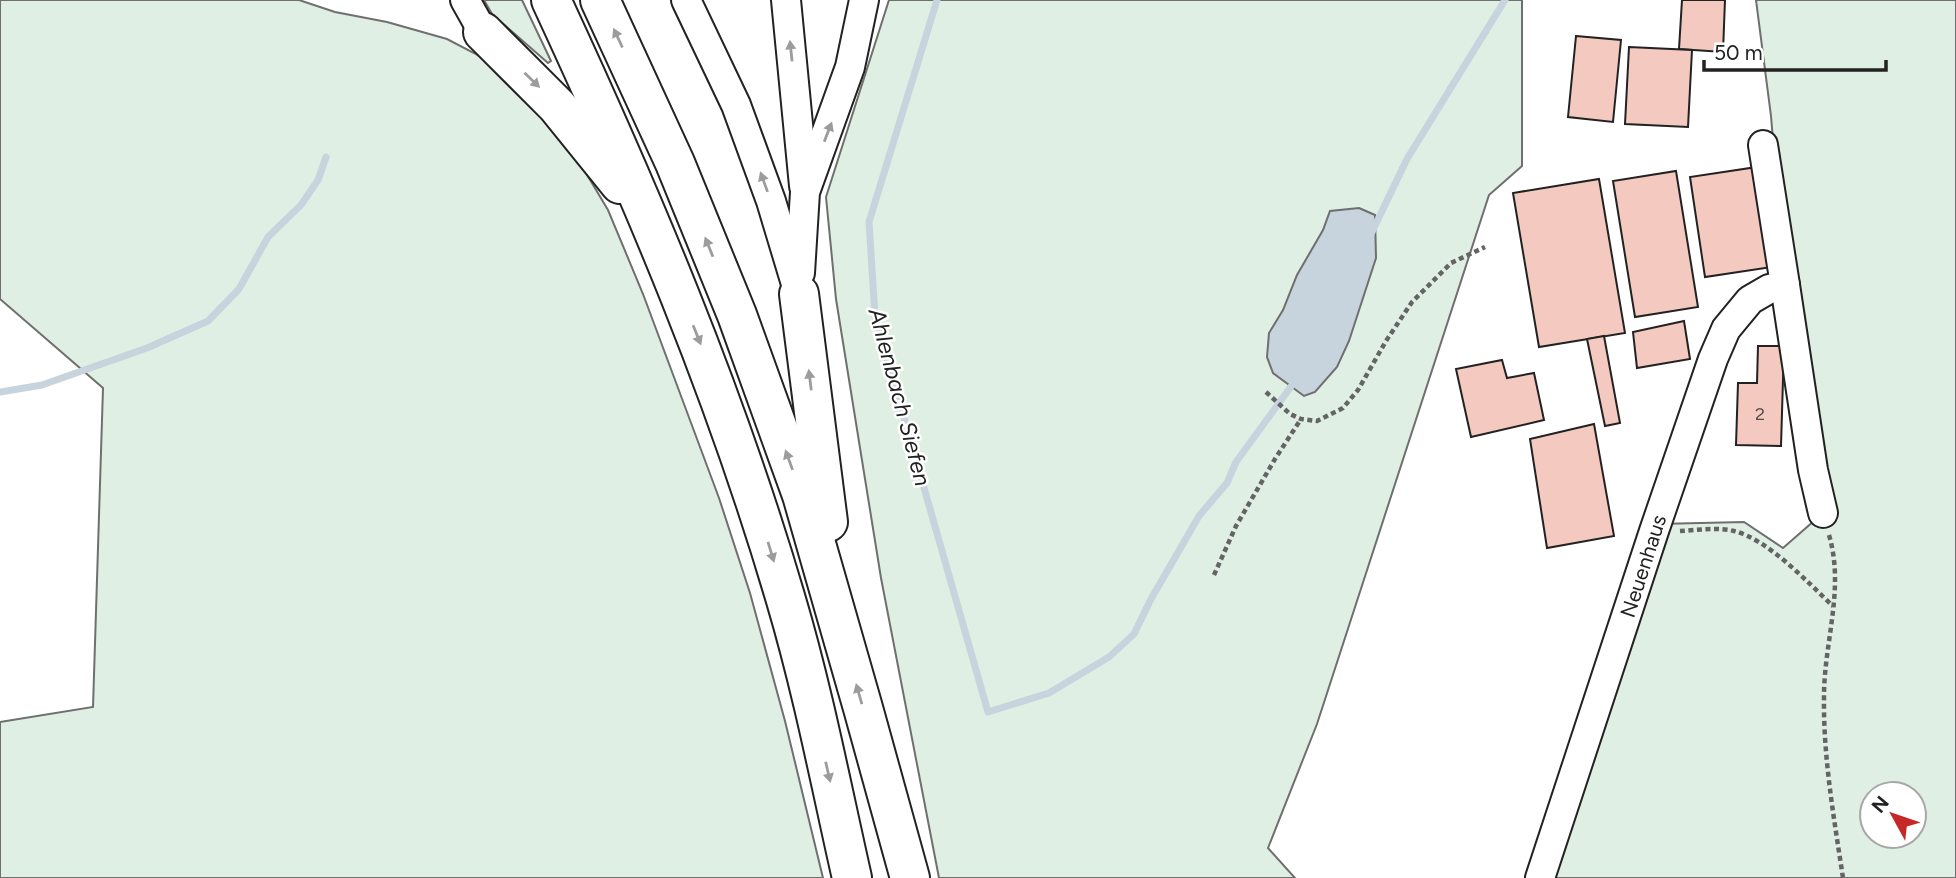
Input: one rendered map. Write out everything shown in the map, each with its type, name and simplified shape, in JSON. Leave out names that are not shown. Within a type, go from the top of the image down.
[{"type":"highway","points":[[551,0],[653,226],[710,371],[756,503],[787,602],[852,878]]},
{"type":"highway","points":[[600,0],[676,163],[737,315],[802,495],[909,878]]},
{"type":"highway","points":[[474,16],[557,106],[653,226]]},
{"type":"highway","points":[[799,294],[838,618]]},
{"type":"street","points":[[686,0],[736,105],[771,201],[799,294]]},
{"type":"street","points":[[786,0],[805,192],[799,294]]},
{"type":"street","points":[[805,192],[850,67],[864,0]]},
{"type":"street","points":[[1763,145],[1813,470],[1823,513]]},
{"type":"street","name":"Neuenhaus","points":[[1540,878],[1713,359],[1726,329],[1750,300],[1769,289],[1785,285]]},
{"type":"path","points":[[1266,392],[1290,414],[1301,419],[1317,421],[1343,408],[1412,302],[1451,263],[1485,247]]},
{"type":"path","points":[[1214,575],[1236,526],[1301,419]]},
{"type":"path","points":[[1823,513],[1832,542],[1836,576],[1824,694],[1827,774],[1843,878]]},
{"type":"path","points":[[1654,531],[1731,530],[1754,537],[1834,607]]},
{"type":"green space","points":[[0,0],[299,0],[335,12],[387,22],[447,39],[499,68],[574,153],[608,210],[643,294],[719,498],[750,593],[785,721],[823,878],[0,878],[0,722],[93,707],[103,388],[0,299]]},
{"type":"green space","points":[[484,0],[522,0],[551,61],[548,63],[492,14]]},
{"type":"green space","points":[[889,0],[1522,0],[1522,166],[1489,195],[1317,724],[1268,848],[1295,878],[939,878],[881,578],[836,299],[826,197]]},
{"type":"green space","points":[[1756,0],[1956,0],[1956,878],[1540,878],[1657,524],[1744,522],[1783,548],[1823,513],[1785,285],[1771,116]]},
{"type":"shaded area","points":[[1359,208],[1375,215],[1376,258],[1349,341],[1337,367],[1315,392],[1304,396],[1273,373],[1267,357],[1269,333],[1283,310],[1297,275],[1323,230],[1330,211]]},
{"type":"building","points":[[1682,0],[1725,0],[1723,52],[1679,49]]},
{"type":"building","points":[[1576,36],[1621,40],[1613,122],[1568,117]]},
{"type":"building","points":[[1629,47],[1692,50],[1688,127],[1625,124]]},
{"type":"building","points":[[1757,167],[1772,267],[1705,277],[1690,177]]},
{"type":"building","points":[[1676,171],[1698,307],[1635,317],[1613,181]]},
{"type":"building","points":[[1599,179],[1625,333],[1539,347],[1513,193]]},
{"type":"building","points":[[1684,321],[1690,359],[1637,368],[1633,332]]},
{"type":"building","points":[[1604,336],[1620,423],[1605,426],[1587,339]]},
{"type":"building","points":[[1758,346],[1784,346],[1781,446],[1736,445],[1738,383],[1757,383]]},
{"type":"building","points":[[1502,360],[1507,378],[1534,373],[1544,420],[1471,437],[1456,369]]},
{"type":"building","points":[[1594,424],[1614,536],[1547,548],[1530,439]]},
{"type":"waterway","name":"Ahlenbach Siefen","points":[[937,0],[869,222],[875,316],[988,712],[1049,693],[1109,657],[1134,634],[1199,516],[1227,483],[1236,462],[1295,381]]},
{"type":"waterway","points":[[1371,234],[1407,159],[1505,0]]},
{"type":"waterway","points":[[0,392],[42,385],[147,348],[208,321],[239,289],[268,237],[301,205],[318,180],[326,157]]}]
